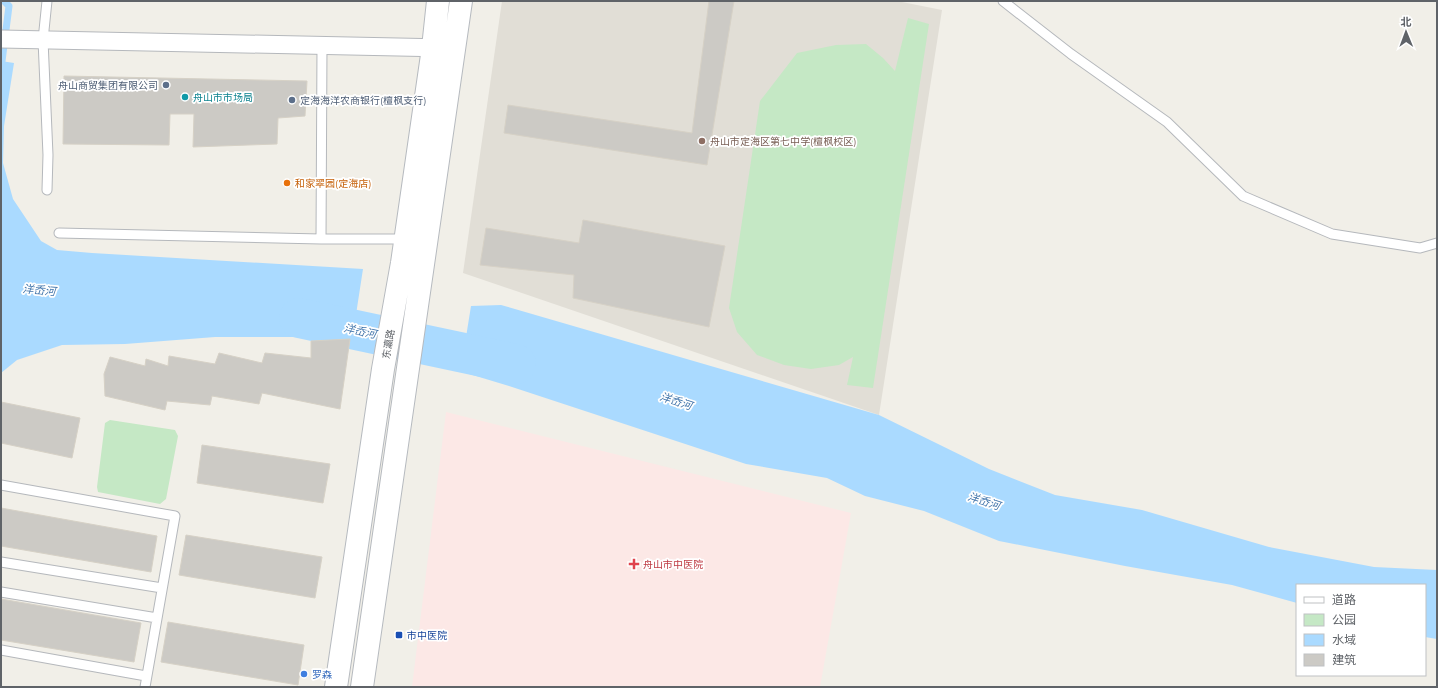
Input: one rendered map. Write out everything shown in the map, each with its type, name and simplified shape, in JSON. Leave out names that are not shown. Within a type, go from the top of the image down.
[{"type":"main road","name":"东瀛路","points":[[362,687],[407,376],[412,265],[443,48],[438,1]]},
{"type":"main road","name":"东瀛路","points":[[336,687],[383,369],[412,265],[406,239],[443,48],[461,1]]},
{"type":"street","points":[[1,39],[443,48]]},
{"type":"lane","points":[[47,1],[43,40],[48,155],[47,190]]},
{"type":"lane","points":[[1003,1],[1071,54],[1167,122],[1243,196],[1332,234],[1420,248],[1437,243]]},
{"type":"lane","points":[[321,239],[322,46]]},
{"type":"lane","points":[[58,233],[321,239],[406,239]]},
{"type":"lane","points":[[1,485],[175,516],[144,687]]},
{"type":"lane","points":[[1,562],[162,588]]},
{"type":"lane","points":[[1,592],[157,618]]},
{"type":"lane","points":[[1,650],[146,676]]},
{"type":"shaded area","name":"舟山市定海区第七中学(檀枫校区)","points":[[502,1],[897,1],[942,10],[879,415],[463,273]]},
{"type":"shaded area","name":"舟山市中医院","points":[[446,412],[851,513],[820,687],[412,687]]},
{"type":"green space","points":[[908,18],[929,24],[873,388],[847,385],[853,357],[839,365],[811,369],[784,365],[757,355],[737,332],[729,308],[760,101],[797,53],[836,45],[866,44],[883,58],[895,71]]},
{"type":"green space","points":[[110,420],[175,430],[178,436],[166,499],[160,504],[98,492],[97,487],[105,423]]},
{"type":"water","points":[[1,61],[14,63],[4,126],[3,163],[13,199],[41,241],[57,250],[363,269],[353,334],[304,337],[215,337],[125,344],[62,345],[17,360],[1,373]]},
{"type":"water","points":[[501,305],[879,415],[989,469],[1055,495],[1142,510],[1269,547],[1374,567],[1437,570],[1437,639],[1426,637],[1426,584],[1296,584],[1296,603],[1232,585],[999,541],[924,511],[865,496],[827,478],[746,464],[466,373],[462,362],[471,306]]},
{"type":"building","points":[[709,1],[734,1],[707,165],[504,133],[508,105],[692,133]]},
{"type":"building","name":"舟山市市场局","points":[[64,76],[307,81],[305,116],[278,118],[277,144],[193,147],[194,114],[170,114],[169,145],[63,144]]},
{"type":"building","points":[[583,220],[725,246],[709,327],[573,298],[574,275],[480,265],[486,228],[579,243]]},
{"type":"building","points":[[350,339],[340,409],[262,393],[259,404],[212,396],[210,405],[167,401],[165,410],[105,396],[104,374],[110,357],[145,366],[146,359],[168,366],[169,356],[215,364],[219,353],[262,363],[265,353],[311,358],[311,341]]},
{"type":"building","points":[[1,402],[80,418],[72,458],[1,443]]},
{"type":"building","points":[[202,445],[330,464],[323,503],[197,483]]},
{"type":"building","points":[[1,508],[157,536],[151,572],[1,546]]},
{"type":"building","points":[[186,535],[322,557],[315,598],[179,575]]},
{"type":"building","points":[[1,599],[141,623],[134,662],[1,640]]},
{"type":"building","points":[[168,622],[304,645],[298,685],[161,662]]},
{"type":"waterway","points":[[1,69],[9,6],[4,1]]},
{"type":"waterway","name":"洋岙河","points":[[299,318],[516,364]]},
{"type":"place","name":"舟山商贸集团有限公司","points":[[166,85]]},
{"type":"place","name":"舟山市市场局","points":[[185,97]]},
{"type":"place","name":"定海海洋农商银行(檀枫支行)","points":[[292,100]]},
{"type":"place","name":"舟山市定海区第七中学(檀枫校区)","points":[[702,141]]},
{"type":"place","name":"和家翠园(定海店)","points":[[287,183]]},
{"type":"place","name":"舟山市中医院","points":[[634,564]]},
{"type":"place","name":"市中医院","points":[[399,635]]},
{"type":"place","name":"罗森","points":[[304,674]]}]
